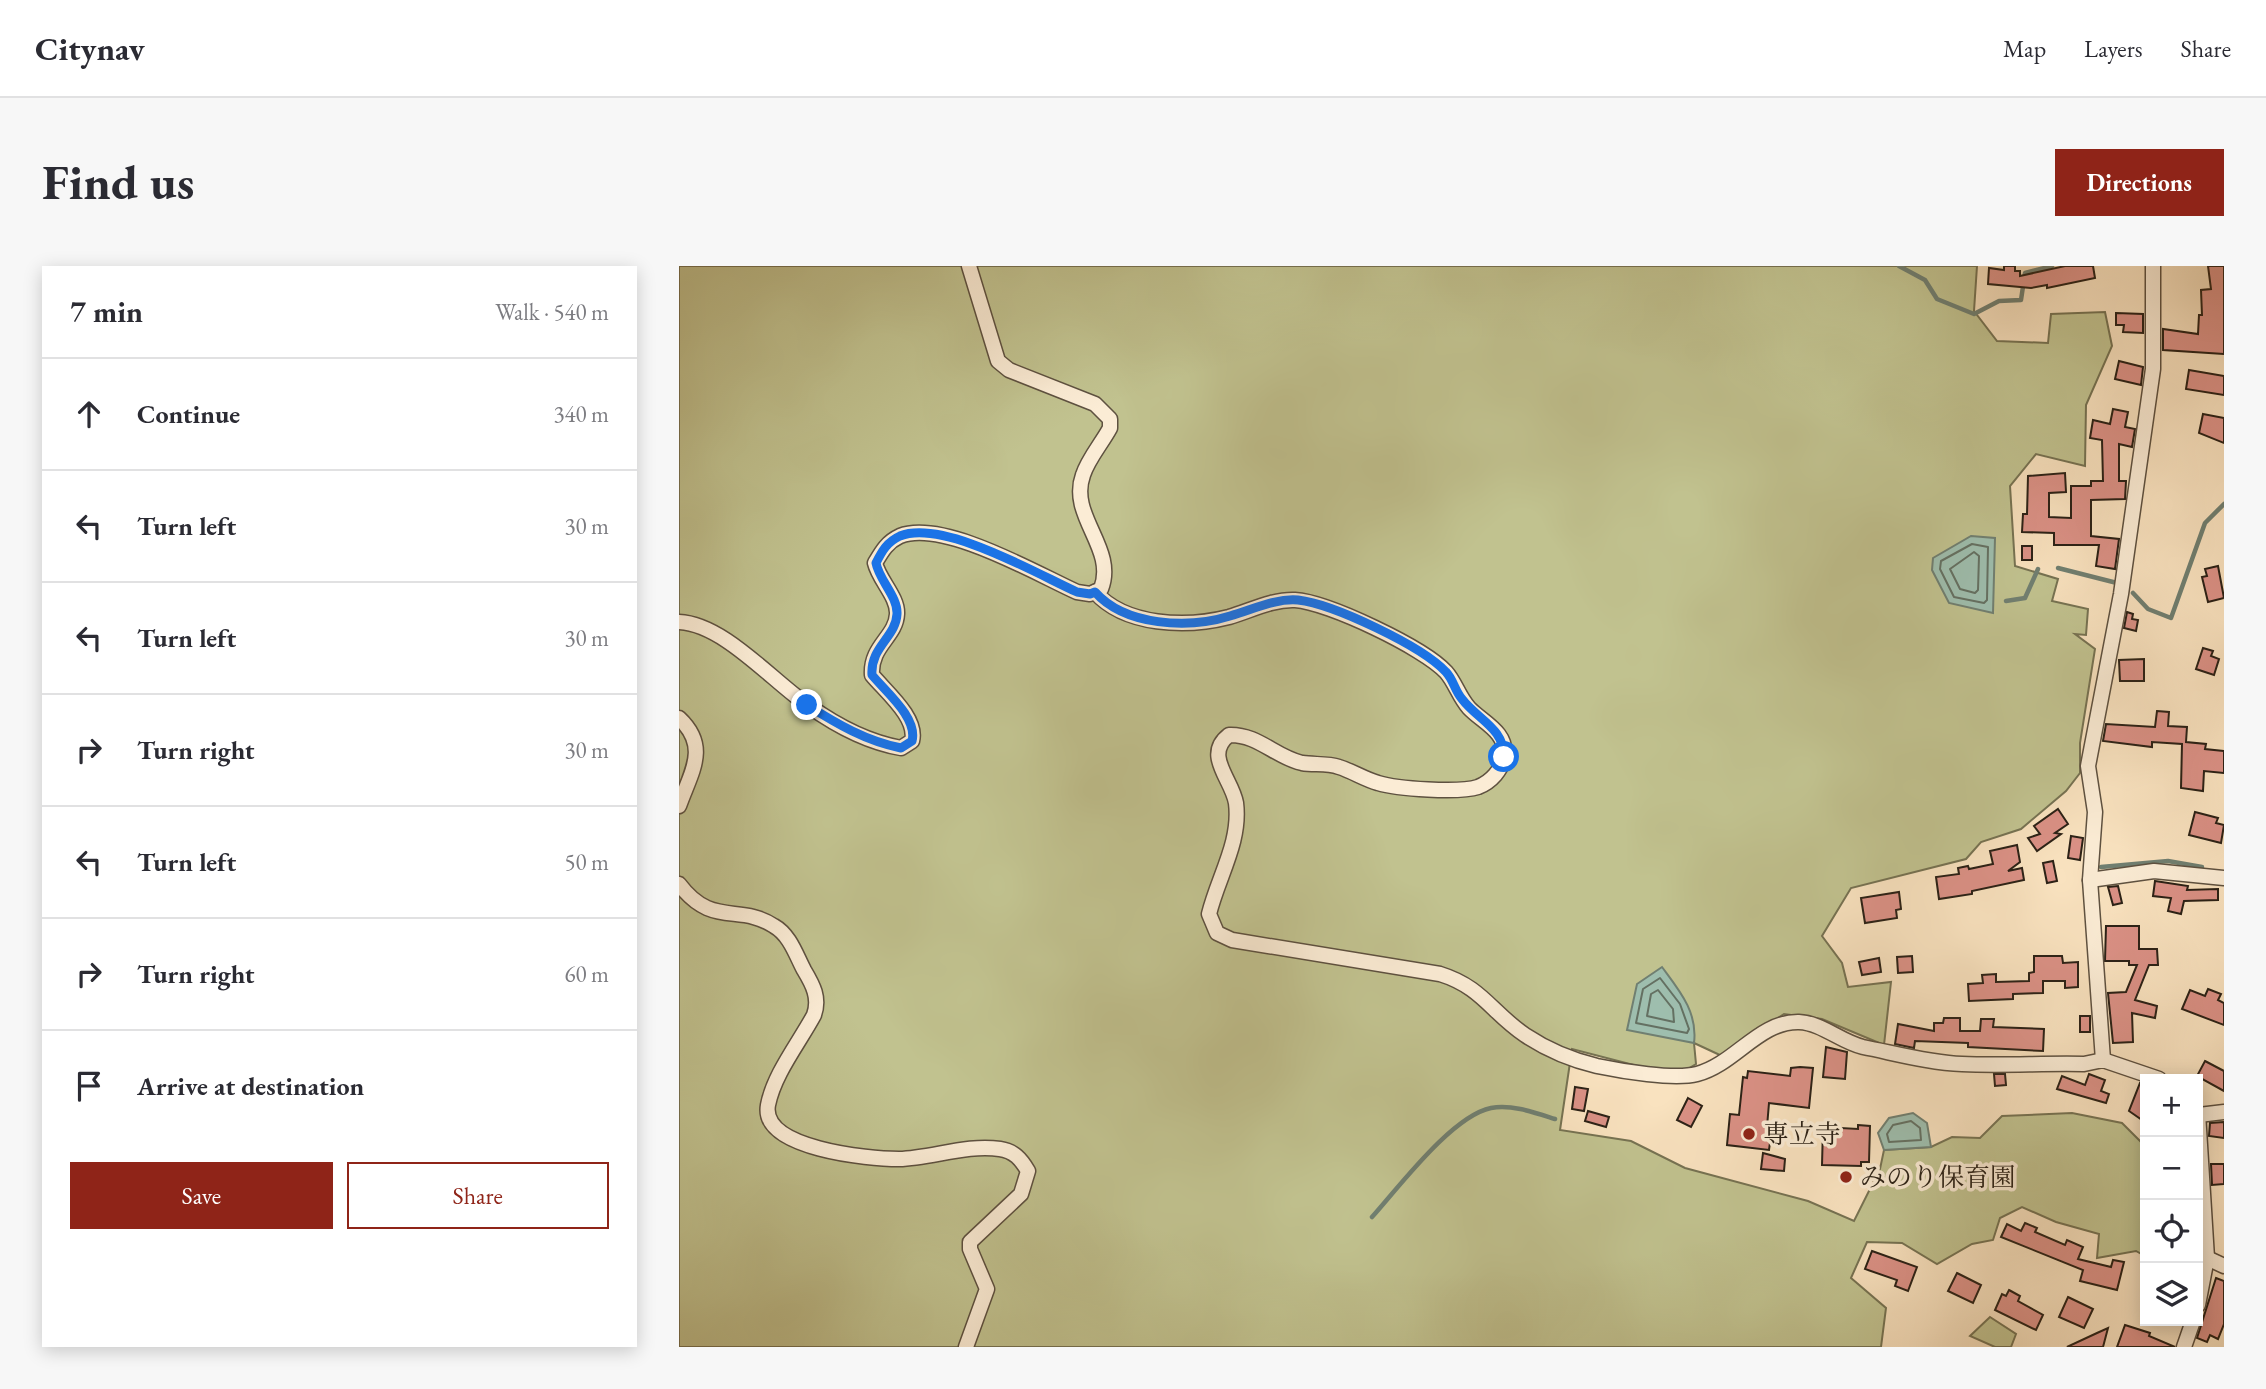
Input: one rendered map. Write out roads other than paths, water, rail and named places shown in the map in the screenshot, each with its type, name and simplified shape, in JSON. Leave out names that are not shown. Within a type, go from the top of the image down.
[{"type":"street","points":[[679,622],[691,622],[720,637],[807,705],[840,726],[881,744],[901,748],[912,741],[914,733],[910,722],[872,675],[874,655],[894,624],[897,613],[876,563],[884,547],[901,536],[918,533],[946,536],[981,547],[1077,592],[1090,594],[1101,589],[1106,575],[1105,559],[1081,504],[1080,490],[1083,475],[1110,428],[1110,419],[1095,404],[1009,370],[998,361],[969,266]]},
{"type":"street","points":[[2103,1060],[2090,880],[2095,812],[2088,766],[2121,594],[2153,369],[2153,266]]},
{"type":"street","points":[[1095,592],[1108,606],[1128,616],[1188,622],[1226,617],[1279,601],[1313,604],[1389,634],[1427,655],[1448,674],[1459,696],[1471,710],[1501,737],[1504,757],[1499,771],[1491,780],[1466,789],[1388,786],[1340,767],[1302,763],[1252,737],[1229,735],[1221,741],[1217,751],[1218,761],[1235,802],[1233,848],[1209,914],[1217,933],[1231,940],[1450,977],[1474,988],[1523,1034],[1545,1047],[1599,1066],[1683,1076],[1699,1074],[1737,1054],[1767,1029],[1783,1023],[1802,1022],[1859,1046],[1962,1064],[2084,1064],[2103,1060],[2144,1074]]},
{"type":"street","points":[[679,718],[691,730],[696,742],[697,757],[679,806]]},
{"type":"street","points":[[2090,880],[2154,871],[2224,878]]},
{"type":"street","points":[[679,884],[699,905],[714,913],[745,917],[774,925],[787,937],[813,986],[818,1003],[814,1015],[774,1087],[767,1108],[772,1125],[783,1135],[793,1141],[833,1152],[899,1159],[1000,1149],[1021,1159],[1028,1171],[1021,1195],[970,1242],[970,1250],[987,1289],[966,1347]]},
{"type":"street","points":[[2203,1114],[2224,1112]]},
{"type":"street","points":[[2199,1137],[2207,1258],[2203,1279]]},
{"type":"street","points":[[2207,1258],[2224,1266]]},
{"type":"street","points":[[2184,1347],[2191,1326]]},
{"type":"water","points":[[1971,536],[1995,538],[1993,613],[1949,603],[1932,570],[1933,558]]},
{"type":"water","points":[[1662,967],[1690,1011],[1694,1043],[1627,1030],[1637,984]]},
{"type":"water","points":[[1913,1113],[1927,1123],[1931,1147],[1884,1150],[1878,1133],[1889,1118]]},
{"type":"waterway","points":[[1899,266],[1925,280],[1937,299],[1974,314],[1999,301],[2021,300],[2025,273],[2052,266]]},
{"type":"waterway","points":[[2133,593],[2148,609],[2171,618],[2205,523],[2224,504]]},
{"type":"waterway","points":[[2058,568],[2117,583]]},
{"type":"waterway","points":[[2006,601],[2025,598],[2038,569]]},
{"type":"waterway","points":[[2101,867],[2168,861],[2202,867]]},
{"type":"waterway","points":[[1372,1217],[1443,1138],[1476,1114],[1491,1108],[1507,1107],[1555,1119]]},
{"type":"place","name":"専立寺","points":[[1749,1134]]},
{"type":"place","name":"みのり保育園","points":[[1846,1177]]}]
